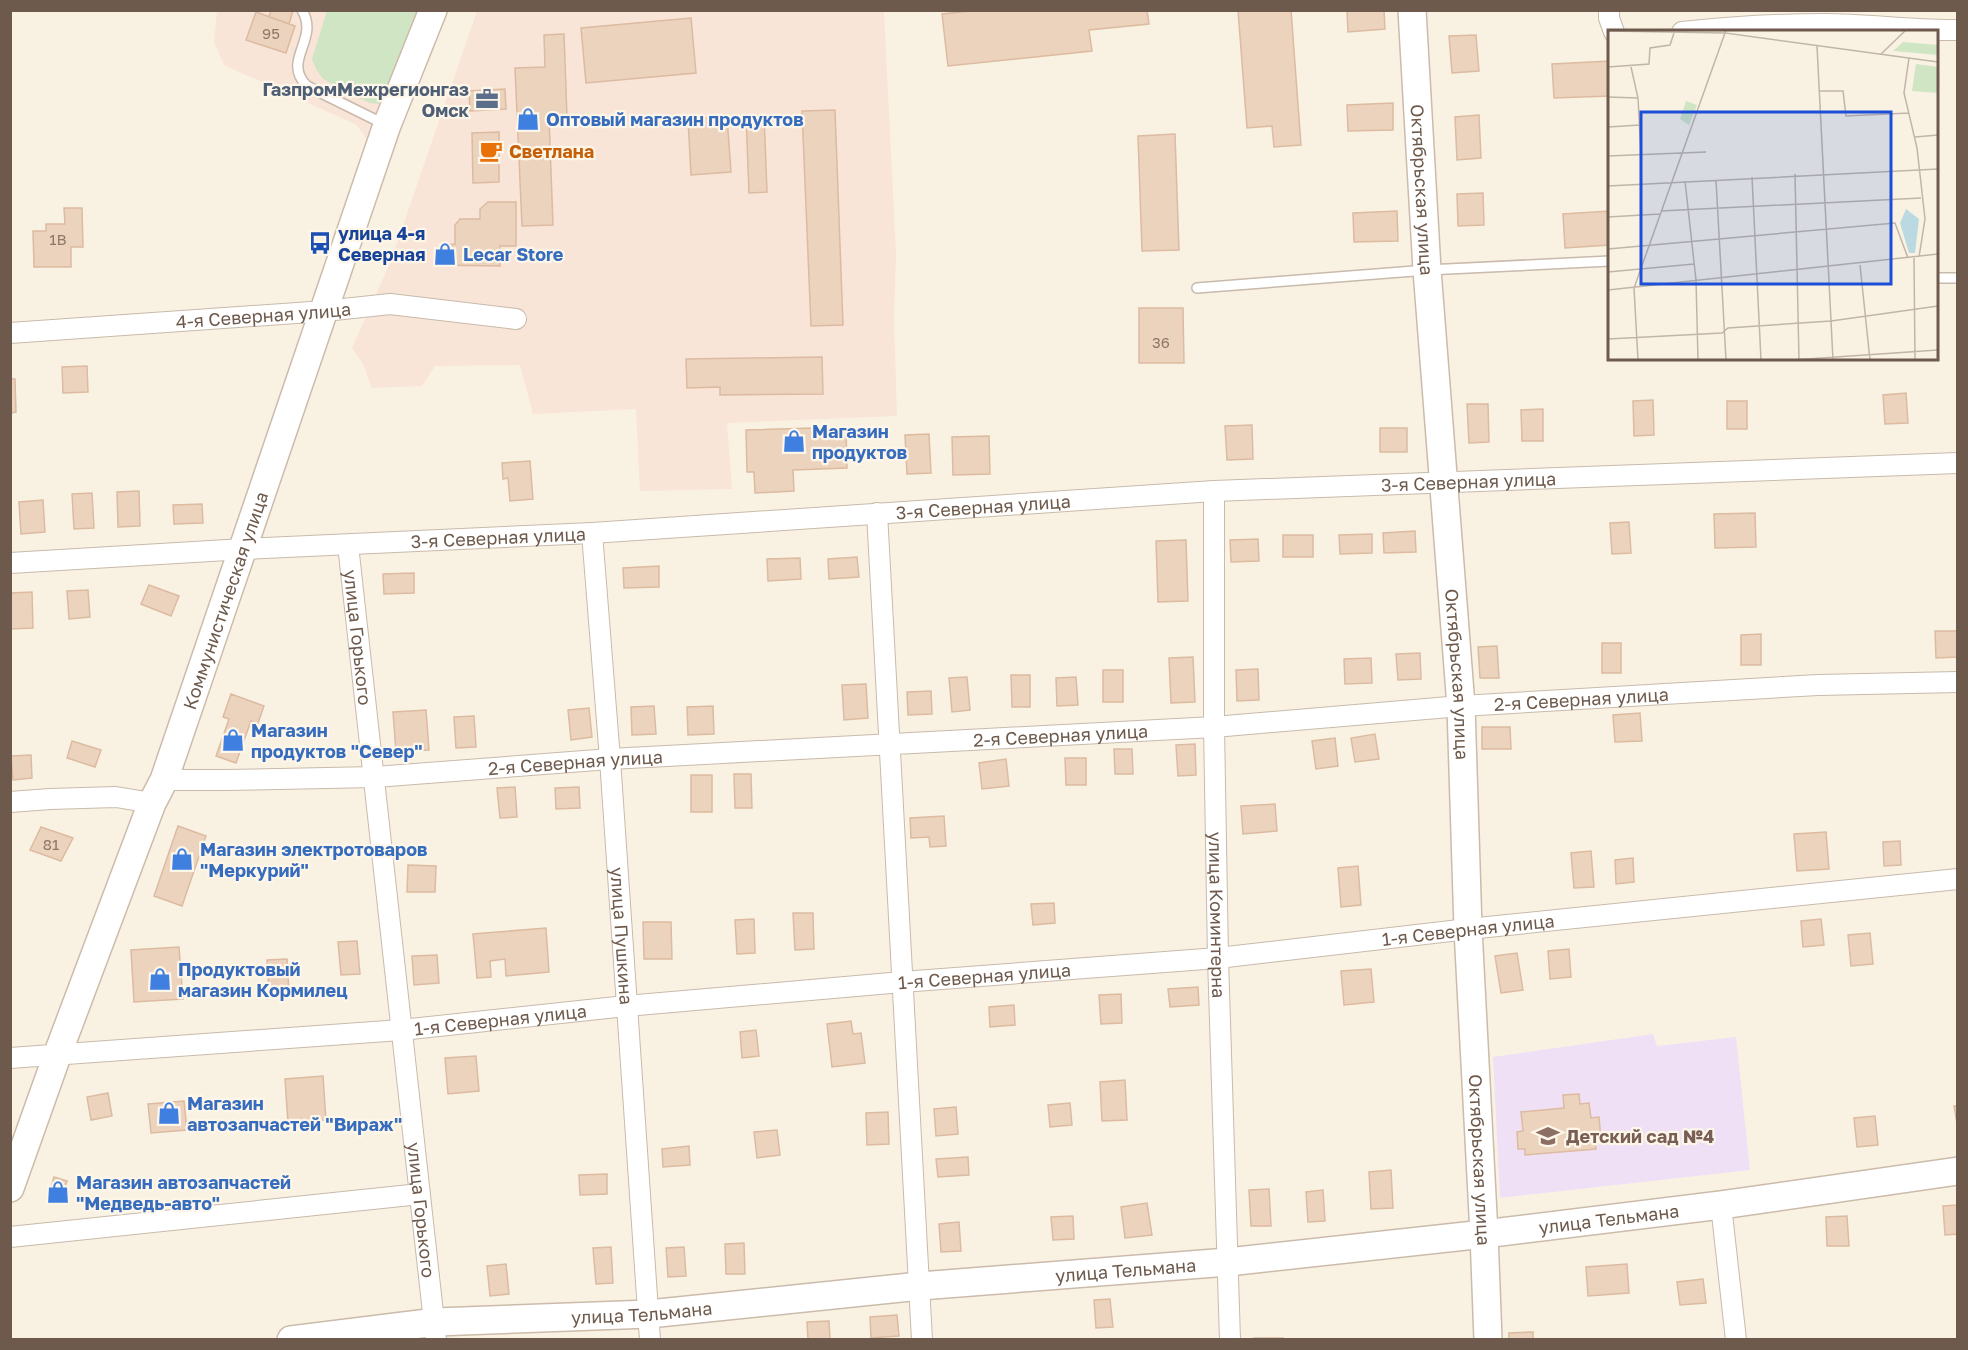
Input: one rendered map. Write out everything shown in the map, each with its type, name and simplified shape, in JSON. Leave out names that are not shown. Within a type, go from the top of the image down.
[{"type":"street","name":"Коммунистическая улица","points":[[10,1188],[58,1053],[158,791],[244,549],[387,125],[433,10]]},
{"type":"street","name":"Октябрьская улица","points":[[1412,10],[1427,270],[1461,706],[1468,929],[1488,1340]]},
{"type":"street","points":[[1609,10],[1613,30]]},
{"type":"street","points":[[1702,30],[1743,26],[1893,30]]},
{"type":"street","points":[[1938,31],[1958,30]]},
{"type":"street","name":"4-я Северная улица","points":[[10,333],[325,311],[390,304],[516,319]]},
{"type":"street","name":"3-я Северная улица","points":[[10,563],[244,549],[592,533],[1214,491],[1958,463]]},
{"type":"street","name":"улица Коминтерна","points":[[1214,491],[1214,727],[1218,958],[1230,1340]]},
{"type":"street","points":[[877,513],[922,1340]]},
{"type":"street","name":"улица Пушкина","points":[[592,533],[650,1327]]},
{"type":"street","name":"улица Горького","points":[[348,545],[436,1331]]},
{"type":"street","name":"2-я Северная улица","points":[[10,802],[116,797],[225,780],[375,777],[610,759],[1214,727],[1461,706],[1818,685],[1958,682]]},
{"type":"street","name":"1-я Северная улица","points":[[10,1058],[401,1030],[626,1006],[1218,958],[1468,929],[1958,879]]},
{"type":"street","name":"улица Тельмана","points":[[291,1340],[436,1331],[650,1327],[920,1286],[1228,1262],[1484,1234],[1721,1205],[1958,1171]]},
{"type":"street","points":[[10,1237],[420,1194]]},
{"type":"street","points":[[1721,1205],[1736,1340]]},
{"type":"lane","points":[[302,10],[307,18],[308,29],[299,56],[297,68],[299,78],[307,86],[387,125]]},
{"type":"lane","points":[[1197,288],[1427,270],[1608,261]]},
{"type":"lane","points":[[1938,278],[1958,278]]},
{"type":"shaded area","points":[[217,11],[420,11],[369,143],[357,125],[224,65],[214,42]]},
{"type":"shaded area","points":[[477,11],[884,11],[896,255],[894,318],[897,416],[727,423],[732,489],[640,491],[636,409],[533,414],[520,365],[435,366],[422,386],[372,388],[363,364],[352,348],[390,263]]},
{"type":"shaded area","points":[[1653,1034],[1657,1046],[1736,1037],[1750,1170],[1500,1198],[1493,1057]]},
{"type":"green space","points":[[327,11],[420,11],[389,97],[380,104],[370,103],[343,91],[322,78],[316,69],[312,59]]},
{"type":"building","points":[[271,10],[293,10],[289,24],[269,17]]},
{"type":"building","points":[[980,10],[1147,10],[1149,24],[1089,30],[1092,51],[948,66],[942,14]]},
{"type":"building","points":[[1238,10],[1291,10],[1301,145],[1274,147],[1272,126],[1247,128]]},
{"type":"building","points":[[1347,10],[1384,10],[1385,29],[1348,32]]},
{"type":"building","points":[[256,12],[295,26],[286,53],[246,40]]},
{"type":"building","points":[[691,18],[696,73],[586,83],[581,28]]},
{"type":"building","points":[[564,34],[567,117],[549,118],[553,225],[522,226],[515,68],[545,67],[544,35]]},
{"type":"building","points":[[1476,35],[1479,71],[1452,73],[1449,36]]},
{"type":"building","points":[[1608,61],[1608,96],[1554,98],[1552,64]]},
{"type":"building","points":[[505,89],[506,109],[470,111],[469,91]]},
{"type":"building","points":[[1393,103],[1393,130],[1348,131],[1347,105]]},
{"type":"building","points":[[835,110],[843,325],[811,326],[802,111]]},
{"type":"building","points":[[764,115],[767,192],[749,193],[746,116]]},
{"type":"building","points":[[1479,115],[1481,158],[1457,160],[1455,117]]},
{"type":"building","points":[[727,117],[731,172],[691,175],[688,119]]},
{"type":"building","points":[[499,132],[499,182],[473,183],[472,133]]},
{"type":"building","points":[[1175,134],[1179,250],[1142,251],[1138,136]]},
{"type":"building","points":[[1483,193],[1484,225],[1458,226],[1457,194]]},
{"type":"building","points":[[488,202],[516,202],[516,246],[500,246],[500,266],[435,265],[435,252],[441,245],[455,244],[455,225],[460,219],[480,219],[480,209]]},
{"type":"building","points":[[64,208],[82,208],[83,247],[71,247],[71,267],[34,267],[33,231],[46,231],[46,224],[65,224]]},
{"type":"building","points":[[1397,211],[1398,241],[1354,242],[1353,213]]},
{"type":"building","points":[[1608,211],[1608,245],[1565,248],[1563,214]]},
{"type":"building","points":[[1139,308],[1183,308],[1184,363],[1139,363]]},
{"type":"building","points":[[822,357],[823,394],[720,395],[720,387],[687,388],[686,359]]},
{"type":"building","points":[[87,366],[88,392],[63,393],[62,367]]},
{"type":"building","points":[[10,379],[15,379],[16,412],[10,413]]},
{"type":"building","points":[[1906,393],[1908,423],[1885,424],[1883,395]]},
{"type":"building","points":[[1653,400],[1654,435],[1634,436],[1633,401]]},
{"type":"building","points":[[1727,401],[1747,401],[1747,429],[1727,429]]},
{"type":"building","points":[[1467,404],[1488,404],[1489,442],[1469,443]]},
{"type":"building","points":[[1543,409],[1543,441],[1522,441],[1521,410]]},
{"type":"building","points":[[1252,425],[1253,459],[1227,460],[1225,426]]},
{"type":"building","points":[[846,427],[847,468],[793,470],[794,491],[755,493],[754,472],[747,472],[746,430]]},
{"type":"building","points":[[1380,428],[1407,428],[1407,452],[1380,452]]},
{"type":"building","points":[[929,434],[931,473],[907,474],[905,435]]},
{"type":"building","points":[[989,436],[990,474],[953,475],[952,437]]},
{"type":"building","points":[[530,461],[533,499],[510,501],[508,478],[503,479],[502,463]]},
{"type":"building","points":[[139,491],[140,526],[118,527],[117,492]]},
{"type":"building","points":[[92,493],[94,528],[74,529],[72,494]]},
{"type":"building","points":[[43,500],[45,532],[21,534],[19,502]]},
{"type":"building","points":[[202,504],[203,523],[174,524],[173,505]]},
{"type":"building","points":[[1755,513],[1756,547],[1715,548],[1714,514]]},
{"type":"building","points":[[1629,522],[1631,553],[1612,554],[1610,523]]},
{"type":"building","points":[[1415,531],[1416,552],[1384,553],[1383,533]]},
{"type":"building","points":[[1372,534],[1372,553],[1340,554],[1339,535]]},
{"type":"building","points":[[1283,535],[1313,535],[1313,557],[1283,557]]},
{"type":"building","points":[[1258,539],[1259,561],[1231,562],[1230,540]]},
{"type":"building","points":[[1186,540],[1188,601],[1158,602],[1156,541]]},
{"type":"building","points":[[857,557],[859,577],[829,579],[828,559]]},
{"type":"building","points":[[800,558],[801,579],[768,581],[767,559]]},
{"type":"building","points":[[659,566],[659,587],[624,588],[623,568]]},
{"type":"building","points":[[414,573],[414,593],[384,594],[383,574]]},
{"type":"building","points":[[149,585],[179,596],[171,616],[141,604]]},
{"type":"building","points":[[88,590],[90,617],[69,619],[67,591]]},
{"type":"building","points":[[32,592],[33,628],[10,629],[10,593]]},
{"type":"building","points":[[1935,631],[1958,631],[1958,657],[1936,658]]},
{"type":"building","points":[[1761,634],[1761,665],[1741,665],[1741,635]]},
{"type":"building","points":[[1602,643],[1621,643],[1621,673],[1602,673]]},
{"type":"building","points":[[1497,646],[1499,678],[1480,678],[1478,647]]},
{"type":"building","points":[[1420,653],[1421,679],[1398,680],[1396,654]]},
{"type":"building","points":[[1193,657],[1195,702],[1171,703],[1169,658]]},
{"type":"building","points":[[1371,658],[1372,683],[1345,684],[1344,659]]},
{"type":"building","points":[[1258,669],[1259,700],[1237,701],[1236,670]]},
{"type":"building","points":[[1103,670],[1123,670],[1123,702],[1103,702]]},
{"type":"building","points":[[1011,675],[1030,675],[1030,707],[1012,707]]},
{"type":"building","points":[[967,677],[970,710],[952,712],[949,678]]},
{"type":"building","points":[[1076,677],[1078,705],[1057,706],[1056,678]]},
{"type":"building","points":[[866,684],[868,718],[844,720],[842,685]]},
{"type":"building","points":[[931,691],[932,714],[908,715],[907,692]]},
{"type":"building","name":"Магазин продуктов \"Север\"","points":[[231,694],[264,706],[258,723],[251,721],[236,763],[216,756],[229,719],[223,717]]},
{"type":"building","points":[[654,706],[656,734],[632,735],[631,707]]},
{"type":"building","points":[[713,706],[714,734],[688,735],[687,707]]},
{"type":"building","points":[[589,708],[592,737],[571,740],[568,710]]},
{"type":"building","points":[[426,710],[429,750],[396,752],[393,712]]},
{"type":"building","points":[[1640,713],[1642,741],[1615,742],[1613,715]]},
{"type":"building","points":[[474,716],[476,747],[456,748],[454,717]]},
{"type":"building","points":[[1482,727],[1510,727],[1511,749],[1482,749]]},
{"type":"building","points":[[1375,734],[1379,759],[1355,762],[1351,738]]},
{"type":"building","points":[[1335,738],[1338,766],[1316,769],[1312,741]]},
{"type":"building","points":[[72,741],[101,750],[95,767],[67,758]]},
{"type":"building","points":[[1195,744],[1196,775],[1178,776],[1176,745]]},
{"type":"building","points":[[1114,749],[1132,749],[1133,774],[1115,774]]},
{"type":"building","points":[[31,755],[32,778],[13,780],[11,756]]},
{"type":"building","points":[[1065,758],[1086,758],[1086,785],[1066,785]]},
{"type":"building","points":[[1006,759],[1009,786],[982,789],[979,763]]},
{"type":"building","points":[[734,774],[751,774],[752,808],[735,808]]},
{"type":"building","points":[[691,775],[712,775],[712,812],[691,812]]},
{"type":"building","points":[[515,787],[517,817],[500,818],[497,788]]},
{"type":"building","points":[[579,787],[580,808],[556,809],[555,788]]},
{"type":"building","points":[[1275,804],[1277,831],[1243,834],[1241,806]]},
{"type":"building","points":[[944,816],[946,846],[930,847],[929,837],[911,838],[910,818]]},
{"type":"building","points":[[178,826],[206,836],[182,906],[154,896]]},
{"type":"building","points":[[41,827],[73,838],[61,861],[30,850]]},
{"type":"building","points":[[1826,832],[1829,869],[1797,871],[1794,834]]},
{"type":"building","points":[[1900,841],[1901,865],[1884,866],[1883,842]]},
{"type":"building","points":[[1591,851],[1594,887],[1574,888],[1571,853]]},
{"type":"building","points":[[1633,858],[1634,882],[1616,884],[1615,860]]},
{"type":"building","points":[[408,865],[436,866],[435,892],[407,892]]},
{"type":"building","points":[[1358,866],[1361,905],[1341,907],[1338,868]]},
{"type":"building","points":[[1054,903],[1055,923],[1033,925],[1031,904]]},
{"type":"building","points":[[793,913],[813,913],[814,949],[795,950]]},
{"type":"building","points":[[754,919],[755,953],[737,954],[735,920]]},
{"type":"building","points":[[1821,919],[1824,945],[1803,947],[1801,921]]},
{"type":"building","points":[[643,922],[671,922],[672,959],[644,959]]},
{"type":"building","points":[[546,928],[549,972],[506,976],[505,959],[490,961],[491,977],[477,978],[473,934]]},
{"type":"building","points":[[1870,933],[1873,964],[1851,966],[1848,935]]},
{"type":"building","points":[[357,941],[360,974],[341,975],[338,942]]},
{"type":"building","points":[[179,947],[183,999],[134,1002],[131,950]]},
{"type":"building","points":[[1569,949],[1571,977],[1550,979],[1548,951]]},
{"type":"building","points":[[1517,953],[1523,990],[1501,993],[1495,956]]},
{"type":"building","points":[[437,955],[439,983],[414,985],[412,956]]},
{"type":"building","points":[[287,959],[289,992],[269,994],[267,960]]},
{"type":"building","points":[[1371,969],[1374,1002],[1344,1005],[1341,971]]},
{"type":"building","points":[[1198,987],[1199,1005],[1170,1007],[1168,989]]},
{"type":"building","points":[[1121,994],[1122,1023],[1101,1024],[1099,995]]},
{"type":"building","points":[[1014,1005],[1015,1025],[990,1027],[989,1007]]},
{"type":"building","points":[[851,1021],[853,1034],[861,1033],[865,1063],[832,1067],[827,1024]]},
{"type":"building","points":[[756,1030],[759,1056],[742,1058],[740,1032]]},
{"type":"building","points":[[476,1056],[479,1091],[448,1094],[445,1058]]},
{"type":"building","points":[[323,1076],[326,1120],[288,1123],[285,1079]]},
{"type":"building","points":[[1125,1080],[1127,1120],[1102,1121],[1100,1082]]},
{"type":"building","points":[[108,1093],[112,1116],[91,1120],[87,1097]]},
{"type":"building","points":[[1579,1094],[1580,1104],[1589,1103],[1591,1118],[1599,1117],[1601,1140],[1595,1141],[1596,1149],[1525,1155],[1525,1149],[1518,1149],[1517,1132],[1523,1131],[1521,1112],[1564,1108],[1563,1095]]},
{"type":"building","points":[[184,1101],[187,1130],[151,1133],[148,1104]]},
{"type":"building","points":[[1070,1103],[1072,1125],[1050,1127],[1048,1105]]},
{"type":"building","points":[[1954,1106],[1958,1106],[1958,1129]]},
{"type":"building","points":[[956,1107],[958,1134],[936,1136],[934,1109]]},
{"type":"building","points":[[888,1112],[889,1144],[867,1145],[866,1113]]},
{"type":"building","points":[[1875,1116],[1878,1145],[1857,1147],[1854,1118]]},
{"type":"building","points":[[777,1130],[780,1155],[757,1158],[754,1132]]},
{"type":"building","points":[[689,1146],[690,1165],[663,1167],[662,1149]]},
{"type":"building","points":[[968,1157],[969,1175],[938,1177],[936,1159]]},
{"type":"building","points":[[1391,1170],[1393,1208],[1371,1209],[1369,1172]]},
{"type":"building","points":[[607,1174],[607,1194],[580,1195],[579,1175]]},
{"type":"building","points":[[54,1177],[67,1181],[60,1203],[48,1199]]},
{"type":"building","points":[[1269,1189],[1271,1226],[1251,1226],[1249,1190]]},
{"type":"building","points":[[1323,1190],[1325,1221],[1308,1222],[1306,1192]]},
{"type":"building","points":[[1147,1203],[1152,1235],[1125,1238],[1121,1207]]},
{"type":"building","points":[[1958,1205],[1958,1234],[1945,1235],[1943,1206]]},
{"type":"building","points":[[1073,1216],[1074,1239],[1053,1240],[1051,1217]]},
{"type":"building","points":[[1847,1216],[1849,1246],[1827,1246],[1826,1217]]},
{"type":"building","points":[[959,1222],[961,1251],[941,1252],[939,1224]]},
{"type":"building","points":[[744,1243],[745,1274],[726,1274],[725,1244]]},
{"type":"building","points":[[611,1247],[613,1283],[596,1284],[593,1248]]},
{"type":"building","points":[[684,1247],[686,1276],[668,1277],[666,1248]]},
{"type":"building","points":[[506,1264],[509,1294],[490,1296],[487,1266]]},
{"type":"building","points":[[1627,1264],[1629,1293],[1588,1296],[1586,1267]]},
{"type":"building","points":[[1703,1279],[1706,1303],[1680,1305],[1677,1282]]},
{"type":"building","points":[[1110,1299],[1113,1327],[1096,1328],[1094,1300]]},
{"type":"building","points":[[897,1315],[899,1336],[871,1338],[870,1317]]},
{"type":"building","points":[[829,1321],[830,1340],[808,1340],[807,1322]]},
{"type":"building","points":[[1533,1332],[1533,1340],[1509,1340],[1509,1333]]},
{"type":"building","points":[[1254,1338],[1283,1338],[1283,1340],[1254,1340]]},
{"type":"place","name":"ГазпромМежрегионгаз Омск","points":[[487,99]]},
{"type":"place","name":"Оптовый магазин продуктов","points":[[528,119]]},
{"type":"place","name":"Светлана","points":[[491,151]]},
{"type":"place","name":"улица 4-я Северная","points":[[320,243]]},
{"type":"place","name":"Lecar Store","points":[[445,254]]},
{"type":"place","name":"Магазин продуктов","points":[[794,441]]},
{"type":"place","name":"Магазин продуктов \"Север\"","points":[[233,740]]},
{"type":"place","name":"Магазин электротоваров \"Меркурий\"","points":[[182,859]]},
{"type":"place","name":"Продуктовый магазин Кормилец","points":[[160,979]]},
{"type":"place","name":"Магазин автозапчастей \"Вираж\"","points":[[169,1113]]},
{"type":"place","name":"Детский сад №4","points":[[1548,1136]]},
{"type":"place","name":"Магазин автозапчастей \"Медведь-авто\"","points":[[58,1192]]}]
